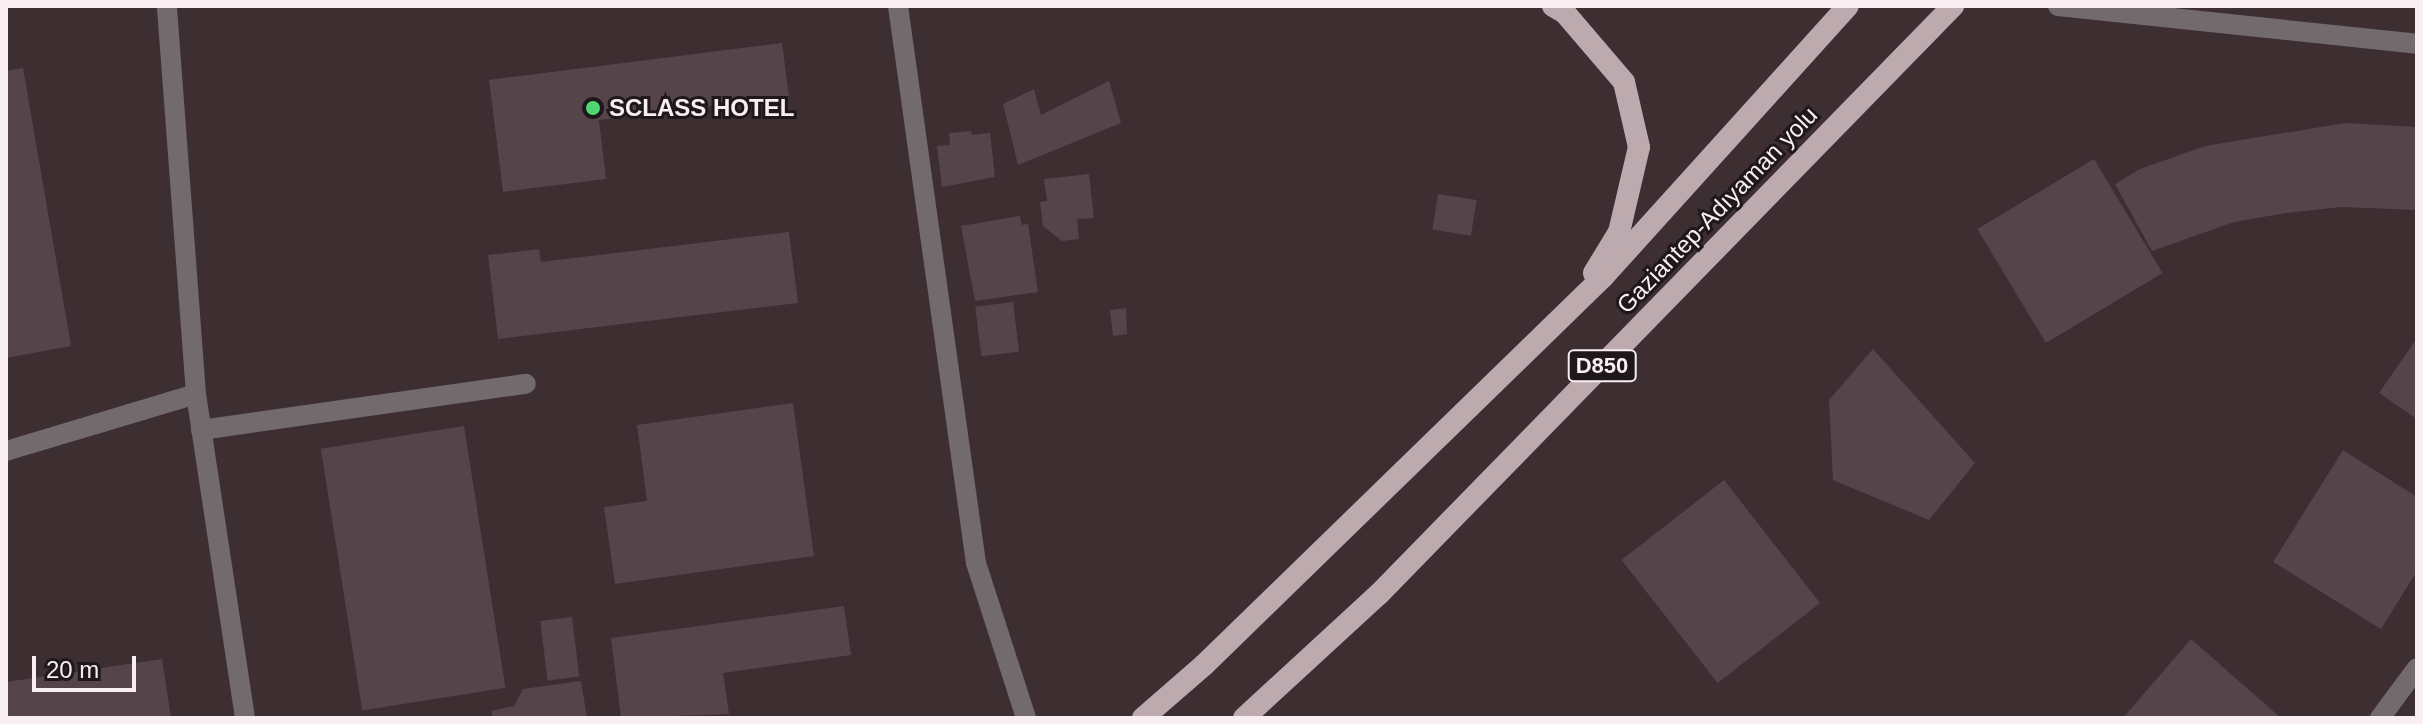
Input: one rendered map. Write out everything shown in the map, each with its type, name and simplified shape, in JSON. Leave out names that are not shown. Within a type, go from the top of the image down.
[{"type":"highway","points":[[1553,6],[1565,13],[1624,82],[1639,147],[1619,232],[1574,306]]},
{"type":"highway","name":"Gaziantep-Adıyaman yolu","points":[[1143,718],[1204,665],[1574,306],[1848,6]]},
{"type":"highway","name":"Gaziantep-Adıyaman yolu","points":[[1244,718],[1379,594],[1953,6]]},
{"type":"street","points":[[167,6],[196,394],[245,718]]},
{"type":"street","points":[[898,6],[976,563],[1026,718]]},
{"type":"street","points":[[2058,6],[2417,44]]},
{"type":"street","points":[[201,430],[526,384]]},
{"type":"street","points":[[6,451],[196,394]]},
{"type":"street","points":[[2380,718],[2417,668]]},
{"type":"building","name":"SCLASS HOTEL","points":[[782,43],[789,96],[599,120],[606,179],[503,192],[489,80]]},
{"type":"building","points":[[23,68],[71,346],[6,358],[6,71]]},
{"type":"building","points":[[1109,81],[1121,123],[1018,165],[1003,104],[1034,89],[1041,115]]},
{"type":"building","points":[[2345,123],[2417,127],[2417,210],[2341,207],[2286,213],[2234,222],[2152,251],[2115,184],[2140,169],[2205,146]]},
{"type":"building","points":[[971,131],[972,135],[990,133],[995,177],[942,187],[937,146],[950,145],[949,133]]},
{"type":"building","points":[[2094,159],[2163,273],[2046,343],[1977,229]]},
{"type":"building","points":[[1089,174],[1094,218],[1077,219],[1079,239],[1062,241],[1043,226],[1040,202],[1047,201],[1044,179]]},
{"type":"building","points":[[1438,194],[1477,200],[1471,236],[1432,230]]},
{"type":"building","points":[[1020,216],[1022,225],[1028,224],[1038,292],[975,301],[961,226]]},
{"type":"building","points":[[789,232],[798,303],[498,339],[488,255],[539,249],[541,262]]},
{"type":"building","points":[[1013,302],[1019,352],[981,356],[975,307]]},
{"type":"building","points":[[1126,308],[1127,334],[1113,336],[1110,310]]},
{"type":"building","points":[[2417,338],[2417,419],[2379,393]]},
{"type":"building","points":[[1873,349],[1975,463],[1929,520],[1833,480],[1829,400]]},
{"type":"building","points":[[793,403],[814,556],[615,584],[604,507],[647,501],[637,425]]},
{"type":"building","points":[[464,426],[505,688],[362,710],[321,449]]},
{"type":"building","points":[[2343,450],[2417,497],[2417,571],[2381,629],[2273,562]]},
{"type":"building","points":[[1724,480],[1820,603],[1718,683],[1622,560]]},
{"type":"building","points":[[844,606],[851,655],[723,673],[729,714],[621,718],[611,638]]},
{"type":"building","points":[[572,617],[579,677],[548,680],[540,621]]},
{"type":"building","points":[[2191,639],[2281,718],[2123,718]]},
{"type":"building","points":[[162,659],[171,718],[6,718],[6,682]]},
{"type":"building","points":[[581,681],[587,718],[493,718],[491,711],[514,706],[523,689]]},
{"type":"place","name":"SCLASS HOTEL","points":[[593,108]]}]
